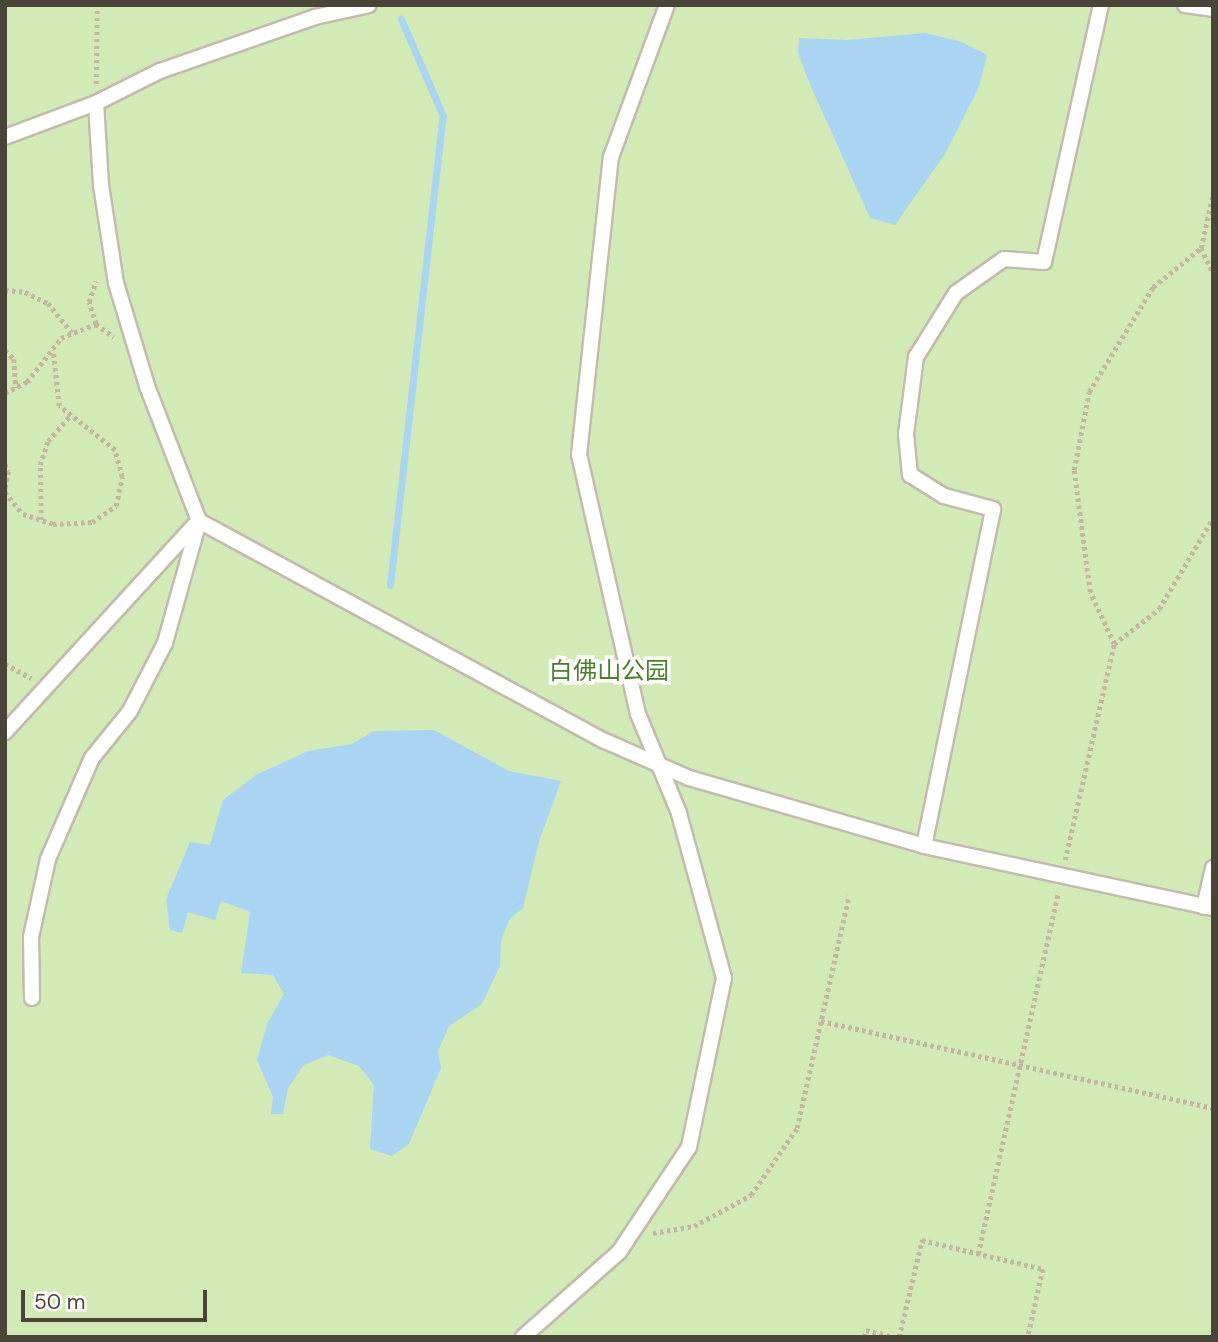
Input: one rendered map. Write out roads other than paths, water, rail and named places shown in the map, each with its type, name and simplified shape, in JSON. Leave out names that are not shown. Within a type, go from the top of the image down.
[{"type":"lane","points":[[5,137],[96,103],[160,71],[315,17],[369,5]]},
{"type":"lane","points":[[523,1337],[619,1252],[689,1147],[724,978],[679,813],[638,713],[579,455],[611,157],[667,5]]},
{"type":"lane","points":[[924,846],[993,509],[944,496],[910,475],[906,434],[916,357],[956,293],[1004,259],[1044,262],[1101,5]]},
{"type":"lane","points":[[1185,5],[1213,9]]},
{"type":"lane","points":[[32,998],[31,937],[48,859],[92,758],[130,711],[165,643],[198,522],[147,386],[113,263],[96,103]]},
{"type":"lane","points":[[198,522],[605,741],[659,765],[924,846],[1209,907],[1213,868]]},
{"type":"lane","points":[[5,732],[44,685],[198,522]]},
{"type":"water","points":[[925,33],[959,41],[987,55],[979,87],[945,154],[895,225],[870,218],[809,82],[798,53],[799,38],[847,40]]},
{"type":"water","points":[[434,730],[509,771],[561,781],[539,841],[523,908],[509,920],[501,941],[500,966],[482,1004],[449,1026],[438,1051],[441,1068],[409,1144],[392,1156],[370,1149],[374,1085],[359,1066],[328,1055],[304,1065],[288,1088],[283,1114],[271,1114],[273,1097],[257,1060],[267,1024],[284,994],[273,975],[241,973],[250,912],[221,901],[215,920],[188,912],[182,933],[170,930],[166,899],[190,842],[210,845],[223,800],[256,775],[308,751],[352,744],[374,731]]},
{"type":"waterway","points":[[390,585],[443,116],[401,19]]},
{"type":"park label","name":"白佛山公园","points":[[609,671]]}]
